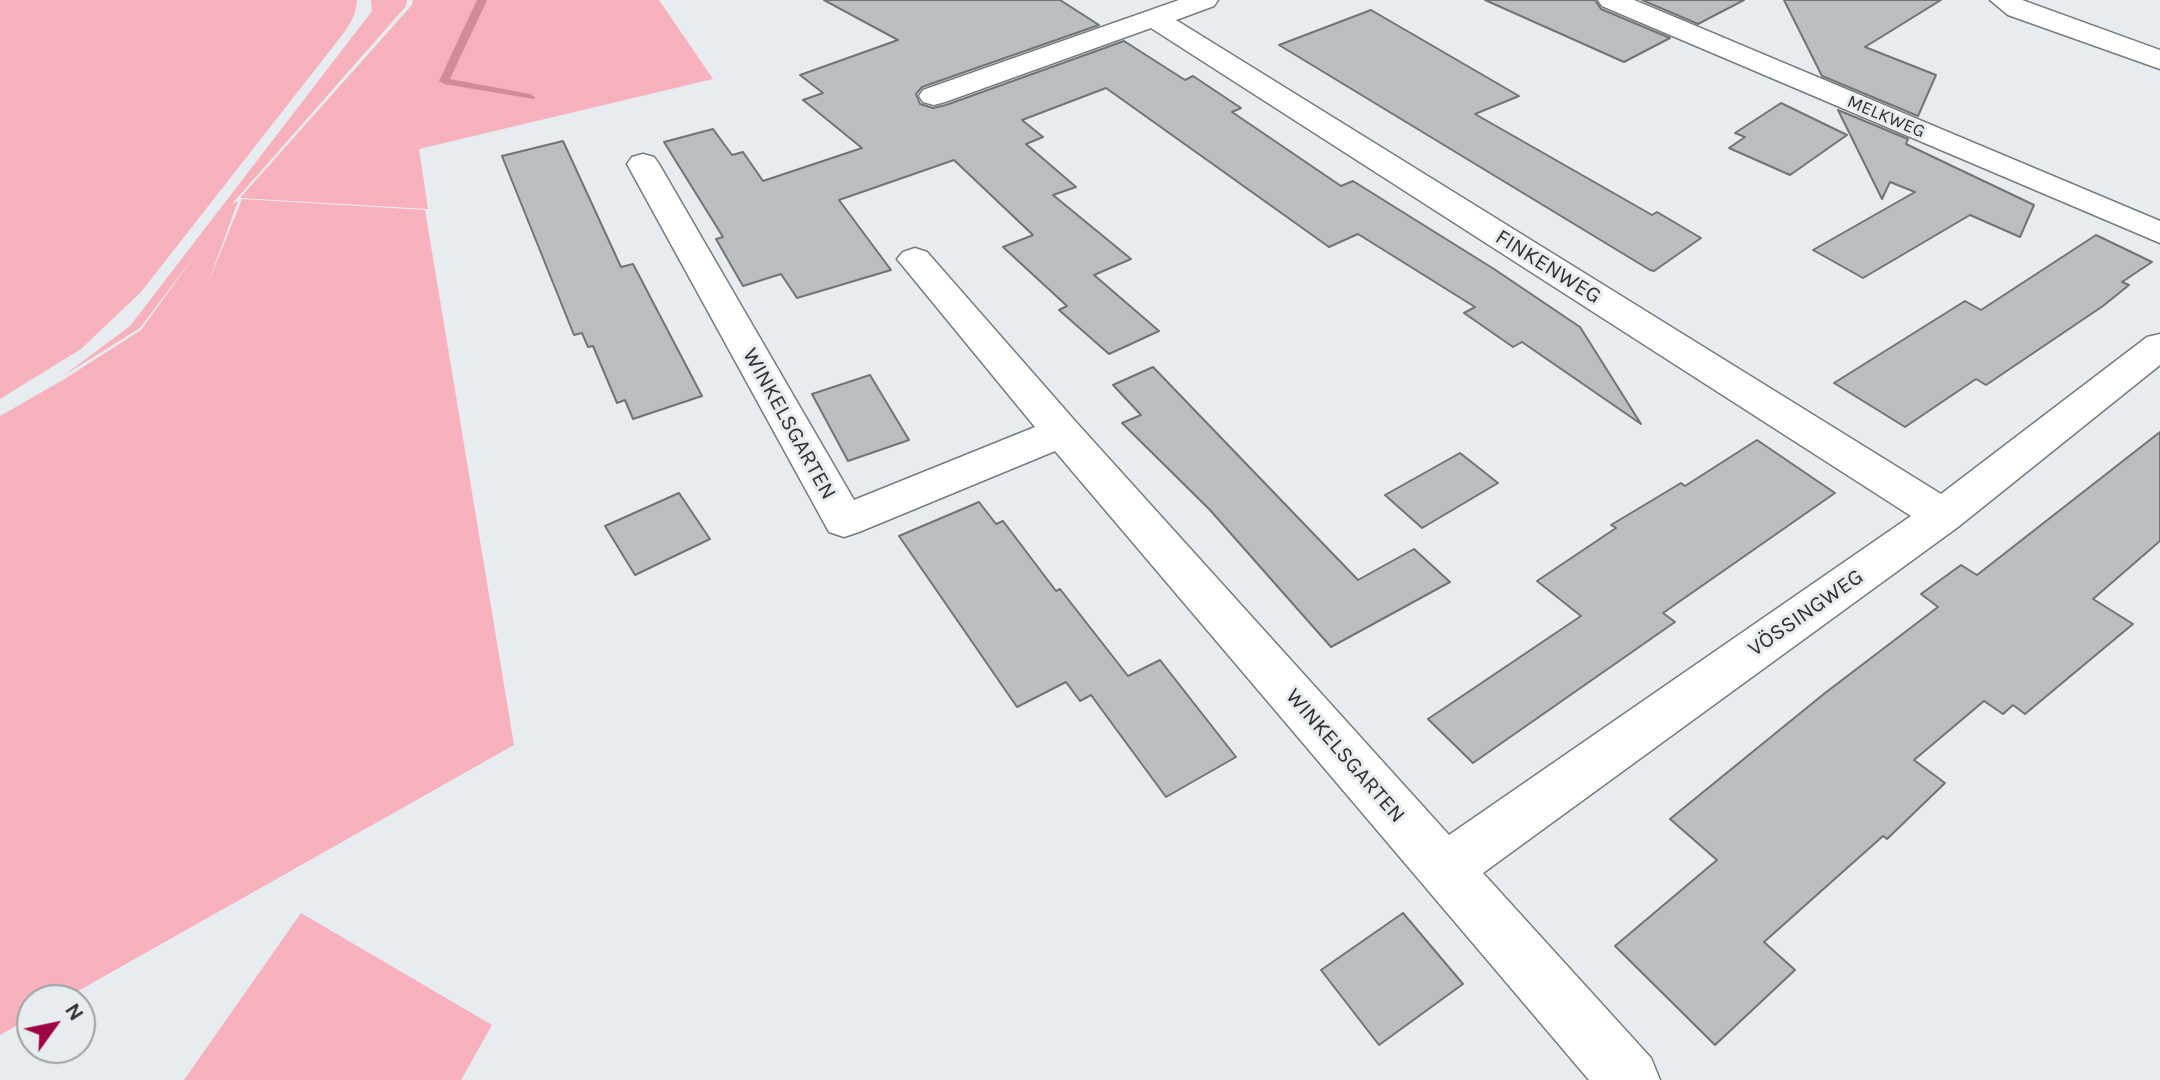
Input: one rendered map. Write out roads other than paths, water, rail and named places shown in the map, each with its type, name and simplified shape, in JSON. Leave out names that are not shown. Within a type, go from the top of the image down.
[{"type":"street","points":[[934,96],[1205,0]]},
{"type":"street","name":"MELKWEG","points":[[1611,0],[2160,233]]},
{"type":"street","points":[[2003,0],[2018,9],[2160,60]]},
{"type":"street","name":"FINKENWEG","points":[[1154,18],[1943,516]]},
{"type":"street","name":"WINKELSGARTEN","points":[[643,164],[844,521],[1062,432]]},
{"type":"street","name":"WINKELSGARTEN","points":[[915,259],[1062,432],[1629,1080]]},
{"type":"street","name":"VÖSSINGWEG","points":[[1444,869],[1943,516],[2160,346]]},
{"type":"waterway","points":[[482,0],[444,81],[530,97]]}]
